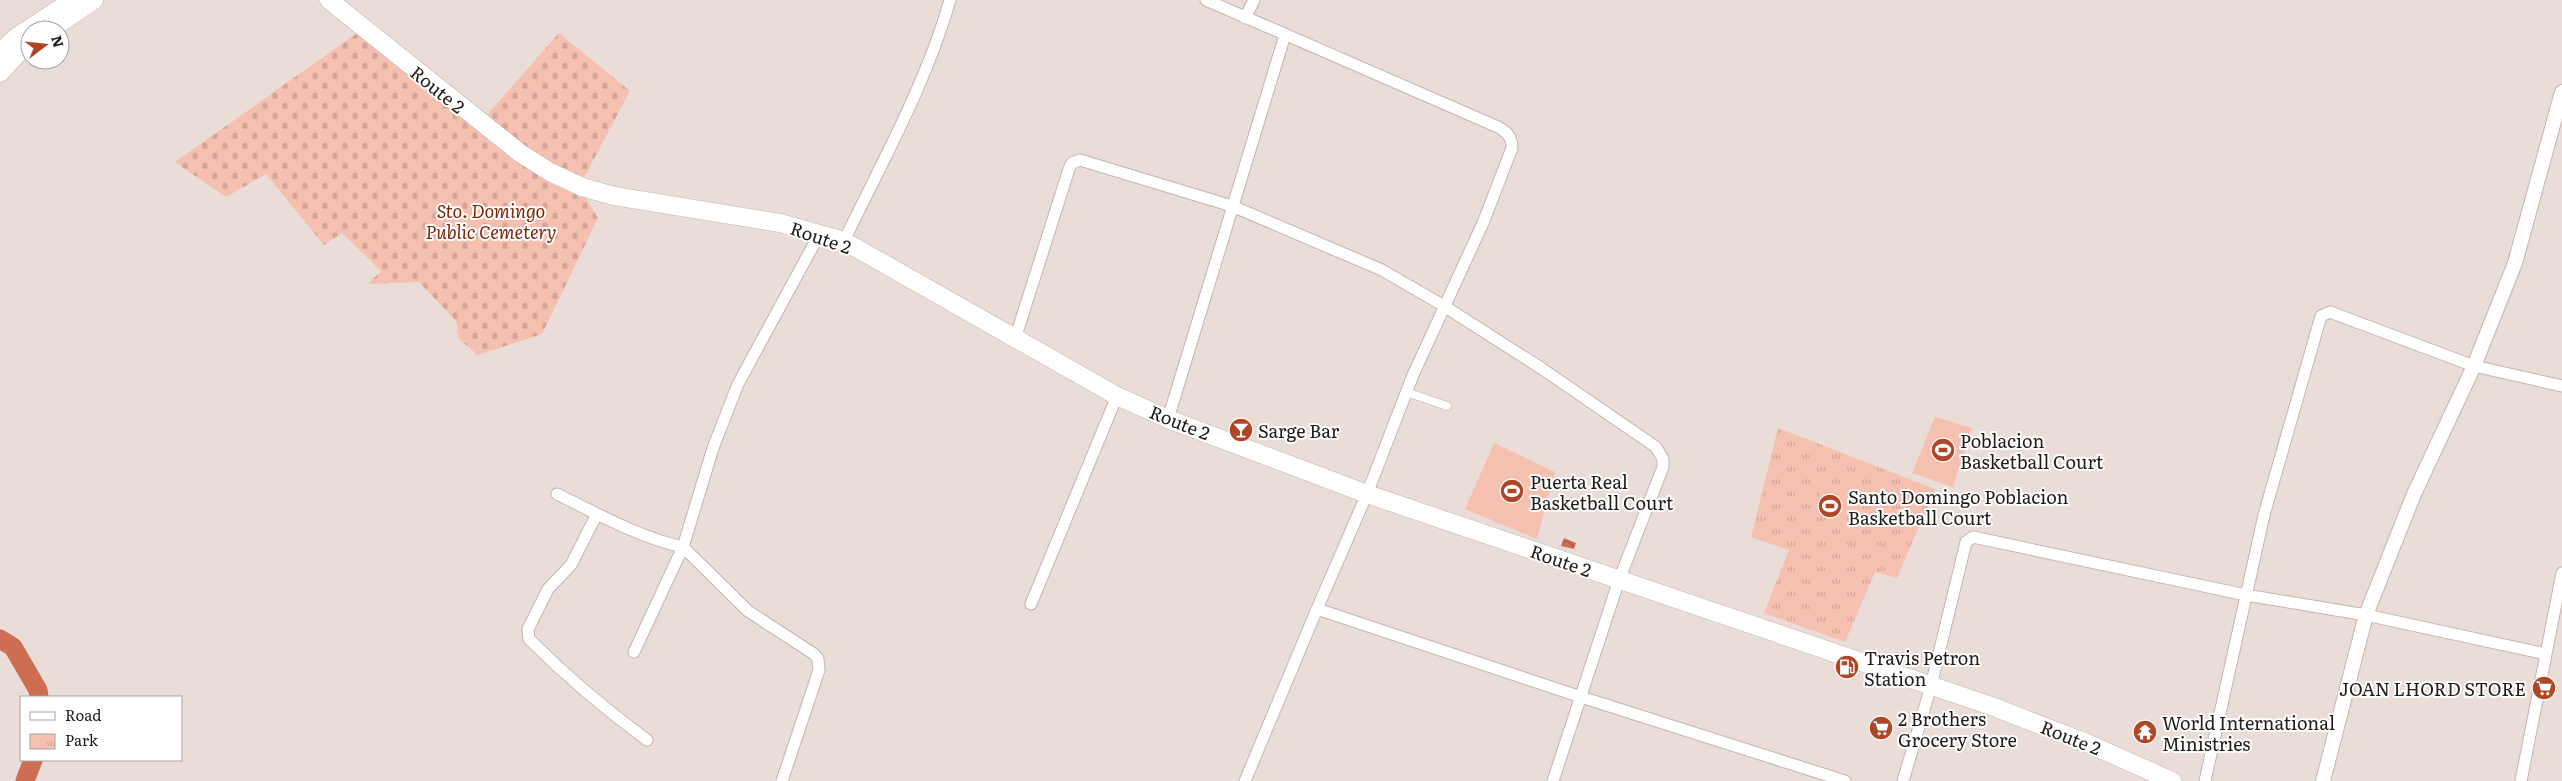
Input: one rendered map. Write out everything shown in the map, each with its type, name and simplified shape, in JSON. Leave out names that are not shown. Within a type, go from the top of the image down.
[{"type":"main road","points":[[0,53],[15,38],[74,0]]},
{"type":"main road","points":[[65,20],[94,0]]},
{"type":"main road","name":"Route 2","points":[[330,0],[520,153],[550,172],[582,187],[614,196],[780,223],[844,241],[1117,396],[1168,419],[1367,494],[1931,686],[2089,744],[2172,781]]},
{"type":"main road","points":[[0,73],[20,51]]},
{"type":"street","points":[[844,241],[922,79],[942,28],[950,0]]},
{"type":"street","points":[[1206,0],[1498,126],[1508,134],[1512,148],[1482,222],[1406,392],[1367,494],[1245,781]]},
{"type":"street","points":[[1246,18],[1254,0]]},
{"type":"street","points":[[1168,419],[1285,35]]},
{"type":"street","points":[[2323,781],[2366,615],[2414,494],[2474,366],[2515,263],[2562,95]]},
{"type":"street","points":[[1015,339],[1069,169],[1075,161],[1232,206],[1382,270],[1444,306],[1578,393],[1660,452],[1663,460],[1661,474],[1619,580],[1554,781]]},
{"type":"street","points":[[634,652],[683,547],[713,448],[738,384],[820,233]]},
{"type":"street","points":[[2205,781],[2264,515],[2321,316],[2330,312],[2474,366],[2562,386]]},
{"type":"street","points":[[1406,392],[1447,406]]},
{"type":"street","points":[[1031,604],[1117,396]]},
{"type":"street","points":[[557,494],[657,541],[683,547],[748,611],[814,654],[818,659],[819,670],[782,781]]},
{"type":"street","points":[[597,514],[571,565],[548,589],[533,617],[528,635],[529,639],[572,680],[606,710],[647,740]]},
{"type":"street","points":[[1903,781],[1931,686],[1966,542],[1973,537],[2246,596],[2366,615],[2546,654]]},
{"type":"street","points":[[2521,781],[2562,573]]},
{"type":"street","points":[[1317,608],[1580,697],[1845,781]]},
{"type":"green space","name":"Sto. Domingo Public Cemetery","points":[[360,31],[480,123],[559,33],[630,91],[579,187],[598,218],[542,334],[478,355],[459,339],[456,321],[419,282],[368,284],[381,271],[342,233],[324,245],[266,174],[226,197],[175,162]]},
{"type":"green space","name":"Poblacion Basketball Court","points":[[1935,417],[1972,428],[1953,487],[1912,473]]},
{"type":"green space","points":[[1778,428],[1935,489],[1897,578],[1875,572],[1845,642],[1764,613],[1789,550],[1751,537]]},
{"type":"green space","name":"Puerta Real Basketball Court","points":[[1494,443],[1555,472],[1537,539],[1465,509]]},
{"type":"green space","name":"Santo Domingo Poblacion Basketball Court","points":[[1821,490],[1848,501],[1840,522],[1813,512]]},
{"type":"water","points":[[1564,538],[1576,543],[1574,549],[1561,546]]},
{"type":"waterway","points":[[0,639],[13,647],[38,690],[39,696]]},
{"type":"waterway","points":[[25,781],[33,761]]},
{"type":"place","name":"Sarge Bar","points":[[1241,430]]},
{"type":"place","name":"Poblacion Basketball Court","points":[[1943,450]]},
{"type":"place","name":"Puerta Real Basketball Court","points":[[1512,491]]},
{"type":"place","name":"Santo Domingo Poblacion Basketball Court","points":[[1830,506]]},
{"type":"place","name":"Travis Petron Station","points":[[1847,667]]},
{"type":"place","name":"JOAN LHORD STORE","points":[[2544,688]]},
{"type":"place","name":"2 Brothers Grocery Store","points":[[1881,728]]},
{"type":"place","name":"World International Ministries","points":[[2145,732]]}]
